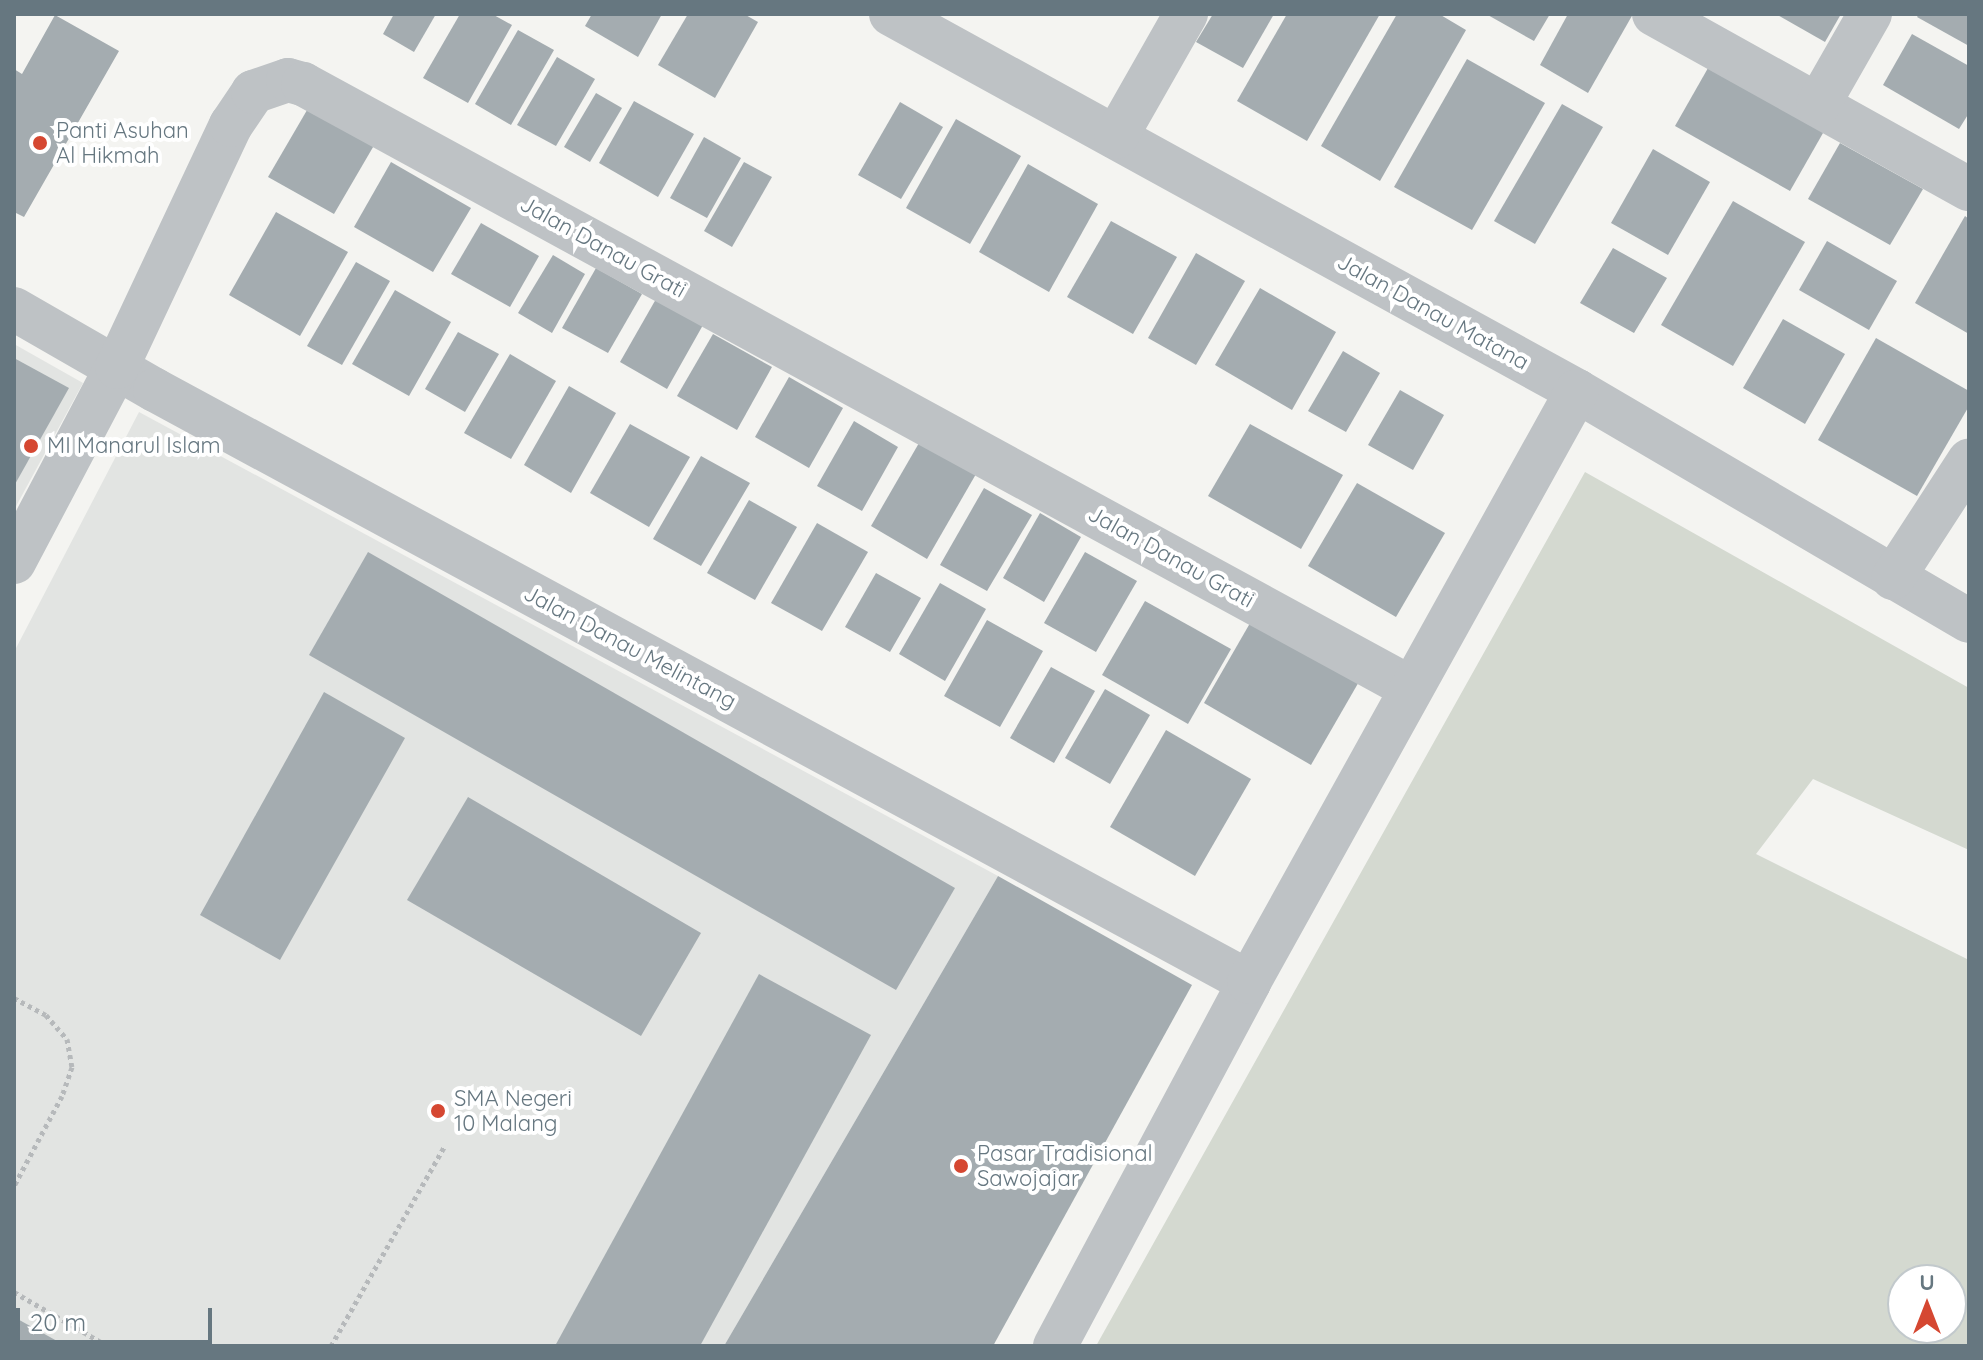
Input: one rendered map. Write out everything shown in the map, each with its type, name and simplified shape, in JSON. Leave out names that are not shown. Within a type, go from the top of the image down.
[{"type":"street","name":"Jalan Danau Matana","points":[[891,14],[1577,391],[1969,621]]},
{"type":"street","points":[[1116,137],[1186,14]]},
{"type":"street","points":[[1654,14],[1969,189]]},
{"type":"street","points":[[1818,105],[1870,14]]},
{"type":"street","name":"Jalan Danau Grati","points":[[14,562],[117,367],[231,125],[253,92],[288,80],[303,84],[1411,688]]},
{"type":"street","name":"Jalan Danau Melintang","points":[[14,309],[1249,982]]},
{"type":"street","points":[[1055,1346],[1249,982],[1577,391]]},
{"type":"street","points":[[1893,578],[1969,461]]},
{"type":"path","points":[[14,998],[46,1015],[67,1039],[72,1067],[62,1096],[14,1186]]},
{"type":"path","points":[[331,1346],[445,1145]]},
{"type":"path","points":[[14,1292],[108,1346]]},
{"type":"shaded area","name":"MI Manarul Islam","points":[[14,344],[83,383],[14,510]]},
{"type":"shaded area","name":"SMA Negeri 10 Malang","points":[[139,412],[998,876],[724,1346],[14,1346],[14,652]]},
{"type":"shaded area","points":[[1585,472],[1969,688],[1969,850],[1813,779],[1756,854],[1969,960],[1969,1346],[1096,1346]]},
{"type":"building","points":[[394,14],[436,14],[414,52],[383,34]]},
{"type":"building","points":[[460,14],[492,14],[512,25],[468,103],[423,78]]},
{"type":"building","points":[[592,14],[662,14],[638,57],[585,26]]},
{"type":"building","points":[[688,14],[744,14],[758,22],[715,98],[658,65]]},
{"type":"building","points":[[1213,14],[1274,14],[1243,68],[1196,42]]},
{"type":"building","points":[[1287,14],[1380,14],[1307,141],[1237,101]]},
{"type":"building","points":[[1397,14],[1439,14],[1466,30],[1380,181],[1321,146]]},
{"type":"building","points":[[1486,14],[1550,14],[1534,41]]},
{"type":"building","points":[[1568,14],[1633,14],[1588,93],[1540,65]]},
{"type":"building","points":[[1776,14],[1841,14],[1825,42]]},
{"type":"building","points":[[1919,14],[1969,14],[1969,46],[1917,17]]},
{"type":"building","name":"Panti Asuhan Al Hikmah","points":[[55,15],[119,51],[24,217],[14,212],[14,69],[22,74]]},
{"type":"building","points":[[518,30],[554,50],[511,125],[475,104]]},
{"type":"building","points":[[1912,34],[1969,66],[1969,113],[1959,129],[1883,85]]},
{"type":"building","points":[[1716,54],[1831,119],[1790,191],[1675,126]]},
{"type":"building","points":[[557,57],[595,79],[556,146],[517,125]]},
{"type":"building","points":[[1467,59],[1545,103],[1472,230],[1394,187]]},
{"type":"building","points":[[596,93],[622,108],[590,162],[564,147]]},
{"type":"building","points":[[634,101],[694,134],[658,197],[599,163]]},
{"type":"building","points":[[900,102],[943,127],[901,199],[858,175]]},
{"type":"building","points":[[1562,104],[1603,127],[1535,244],[1494,221]]},
{"type":"building","points":[[310,105],[376,142],[334,214],[268,177]]},
{"type":"building","points":[[956,119],[1021,156],[970,244],[906,208]]},
{"type":"building","points":[[704,137],[741,158],[707,218],[670,198]]},
{"type":"building","points":[[1840,143],[1923,189],[1890,245],[1808,199]]},
{"type":"building","points":[[1653,149],[1710,182],[1668,255],[1611,223]]},
{"type":"building","points":[[391,162],[471,208],[433,272],[354,227]]},
{"type":"building","points":[[744,162],[772,177],[732,247],[704,231]]},
{"type":"building","points":[[1028,164],[1098,204],[1049,292],[979,252]]},
{"type":"building","points":[[1733,201],[1805,242],[1733,366],[1661,325]]},
{"type":"building","points":[[276,212],[348,252],[300,336],[229,295]]},
{"type":"building","points":[[1965,216],[1969,219],[1969,334],[1915,303]]},
{"type":"building","points":[[1111,221],[1177,257],[1133,334],[1067,297]]},
{"type":"building","points":[[481,223],[539,256],[510,307],[451,274]]},
{"type":"building","points":[[1827,241],[1897,281],[1869,330],[1799,290]]},
{"type":"building","points":[[1613,248],[1667,278],[1634,333],[1580,303]]},
{"type":"building","points":[[1196,253],[1245,281],[1196,365],[1148,338]]},
{"type":"building","points":[[553,255],[585,274],[552,333],[518,313]]},
{"type":"building","points":[[356,262],[390,281],[342,365],[307,346]]},
{"type":"building","points":[[596,268],[642,294],[608,353],[562,328]]},
{"type":"building","points":[[1260,288],[1336,332],[1292,410],[1215,365]]},
{"type":"building","points":[[395,290],[451,322],[409,396],[352,364]]},
{"type":"building","points":[[656,299],[703,325],[667,389],[620,362]]},
{"type":"building","points":[[1783,319],[1845,354],[1805,424],[1743,388]]},
{"type":"building","points":[[458,332],[499,354],[465,412],[425,389]]},
{"type":"building","points":[[713,334],[772,367],[737,430],[677,396]]},
{"type":"building","points":[[1876,338],[1969,391],[1969,406],[1917,496],[1818,440]]},
{"type":"building","points":[[1343,351],[1380,373],[1346,432],[1308,411]]},
{"type":"building","points":[[510,354],[556,381],[511,459],[464,433]]},
{"type":"building","name":"MI Manarul Islam","points":[[14,358],[69,388],[14,486]]},
{"type":"building","points":[[789,377],[843,408],[809,468],[755,437]]},
{"type":"building","points":[[569,386],[616,413],[571,493],[524,465]]},
{"type":"building","points":[[1400,390],[1444,415],[1413,470],[1368,445]]},
{"type":"building","points":[[854,421],[898,447],[862,511],[817,486]]},
{"type":"building","points":[[630,424],[690,457],[649,527],[590,493]]},
{"type":"building","points":[[1250,424],[1343,475],[1301,549],[1208,496]]},
{"type":"building","points":[[919,443],[976,474],[927,559],[871,526]]},
{"type":"building","points":[[701,456],[750,483],[701,566],[653,539]]},
{"type":"building","points":[[1357,483],[1445,533],[1396,617],[1308,566]]},
{"type":"building","points":[[984,488],[1032,515],[987,591],[940,565]]},
{"type":"building","points":[[749,500],[797,527],[755,600],[707,573]]},
{"type":"building","points":[[1040,513],[1081,537],[1044,602],[1003,578]]},
{"type":"building","points":[[817,523],[868,552],[822,631],[771,603]]},
{"type":"building","points":[[368,552],[955,888],[896,990],[309,655]]},
{"type":"building","points":[[1085,552],[1137,581],[1096,652],[1044,623]]},
{"type":"building","points":[[876,573],[921,598],[890,652],[845,627]]},
{"type":"building","points":[[940,583],[986,609],[945,681],[899,654]]},
{"type":"building","points":[[1145,601],[1231,649],[1188,724],[1102,675]]},
{"type":"building","points":[[1257,611],[1364,673],[1311,765],[1204,703]]},
{"type":"building","points":[[987,620],[1043,651],[1000,727],[944,696]]},
{"type":"building","points":[[1051,667],[1095,691],[1054,763],[1010,738]]},
{"type":"building","points":[[1105,689],[1150,715],[1110,784],[1065,758]]},
{"type":"building","points":[[324,692],[405,738],[280,960],[200,915]]},
{"type":"building","points":[[1166,730],[1251,779],[1195,876],[1110,827]]},
{"type":"building","points":[[468,797],[701,933],[641,1036],[407,900]]},
{"type":"building","name":"Pasar Tradisional Sawojajar","points":[[998,876],[1192,985],[993,1346],[724,1346]]},
{"type":"building","points":[[759,974],[871,1035],[700,1346],[555,1346]]},
{"type":"building","points":[[14,1317],[66,1346],[14,1346]]},
{"type":"place","name":"Panti Asuhan Al Hikmah","points":[[40,143]]},
{"type":"place","name":"MI Manarul Islam","points":[[31,446]]},
{"type":"place","name":"SMA Negeri 10 Malang","points":[[438,1111]]},
{"type":"place","name":"Pasar Tradisional Sawojajar","points":[[961,1166]]}]
